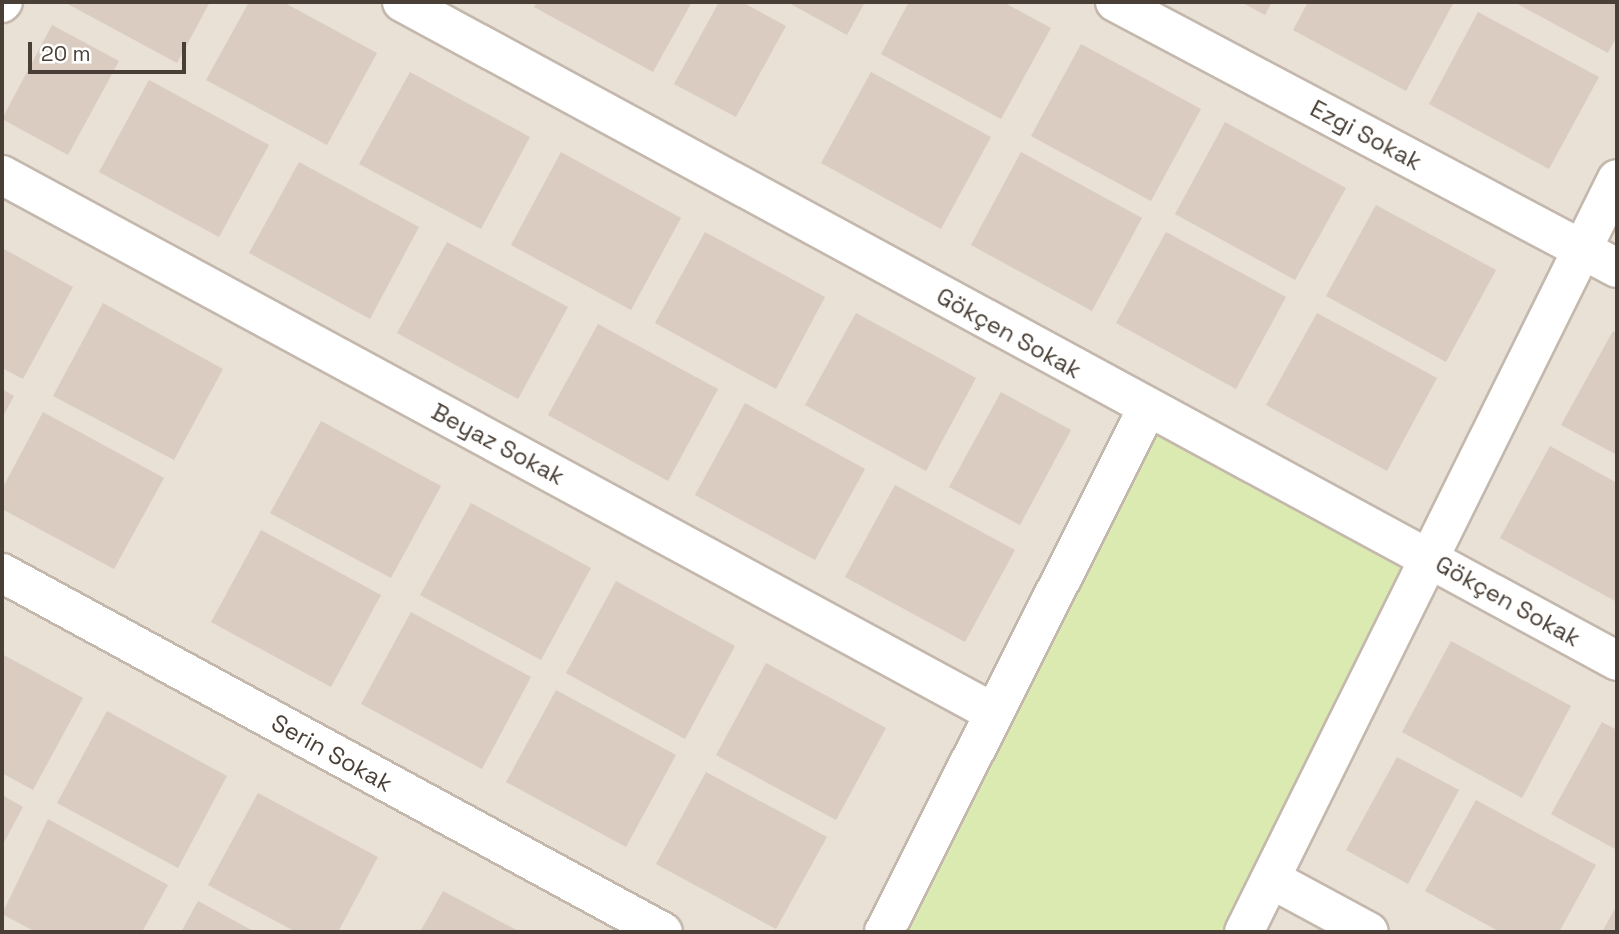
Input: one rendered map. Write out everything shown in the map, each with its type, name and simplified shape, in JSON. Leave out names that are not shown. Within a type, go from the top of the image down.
[{"type":"street","name":"Gökçen Sokak","points":[[402,2],[1147,409],[1433,558],[1617,661]]},
{"type":"street","name":"Ezgi Sokak","points":[[1115,2],[1617,268]]},
{"type":"street","name":"Beyaz Sokak","points":[[2,175],[994,713]]},
{"type":"street","points":[[1244,932],[1433,558],[1617,179]]},
{"type":"street","points":[[884,932],[1147,409]]},
{"type":"street","name":"Serin Sokak","points":[[2,573],[663,932]]},
{"type":"street","points":[[1271,879],[1369,932]]},
{"type":"shaded area","points":[[2,2],[1617,2],[1617,932],[2,932]]},
{"type":"green space","points":[[1147,409],[1433,558],[1244,932],[884,932]]},
{"type":"building","points":[[64,2],[210,2],[177,63]]},
{"type":"building","points":[[249,2],[283,2],[377,53],[327,145],[206,80]]},
{"type":"building","points":[[537,2],[692,2],[653,72],[534,7]]},
{"type":"building","points":[[719,2],[742,2],[786,26],[736,117],[674,84]]},
{"type":"building","points":[[787,2],[865,2],[847,35]]},
{"type":"building","points":[[909,2],[1003,2],[1051,28],[1001,119],[881,54]]},
{"type":"building","points":[[1241,2],[1272,2],[1265,15]]},
{"type":"building","points":[[1308,2],[1454,2],[1406,91],[1293,30]]},
{"type":"building","points":[[1514,2],[1617,2],[1617,36],[1608,53]]},
{"type":"building","points":[[1478,12],[1599,77],[1549,169],[1429,104]]},
{"type":"building","points":[[52,25],[119,61],[68,155],[2,119]]},
{"type":"building","points":[[1081,44],[1201,109],[1151,201],[1031,136]]},
{"type":"building","points":[[410,72],[530,137],[481,229],[359,164]]},
{"type":"building","points":[[871,72],[991,137],[941,229],[821,163]]},
{"type":"building","points":[[149,80],[269,145],[219,237],[99,172]]},
{"type":"building","points":[[1225,122],[1346,188],[1295,280],[1175,214]]},
{"type":"building","points":[[561,152],[681,218],[631,310],[511,245]]},
{"type":"building","points":[[1021,152],[1142,218],[1092,311],[971,245]]},
{"type":"building","points":[[299,162],[419,227],[370,319],[249,253]]},
{"type":"building","points":[[1376,205],[1496,270],[1446,362],[1326,296]]},
{"type":"building","points":[[705,232],[825,297],[776,389],[655,323]]},
{"type":"building","points":[[1166,232],[1286,297],[1236,389],[1116,323]]},
{"type":"building","points":[[447,242],[568,307],[518,399],[397,333]]},
{"type":"building","points":[[2,248],[73,287],[23,379],[2,368]]},
{"type":"building","points":[[103,303],[223,369],[174,460],[53,396]]},
{"type":"building","points":[[856,313],[976,378],[926,471],[805,405]]},
{"type":"building","points":[[1317,313],[1437,378],[1387,471],[1266,405]]},
{"type":"building","points":[[598,324],[718,389],[668,481],[548,415]]},
{"type":"building","points":[[1613,331],[1617,334],[1617,455],[1561,425]]},
{"type":"building","points":[[2,389],[14,396],[2,418]]},
{"type":"building","points":[[1001,392],[1071,430],[1020,525],[949,487]]},
{"type":"building","points":[[745,403],[865,469],[815,560],[695,495]]},
{"type":"building","points":[[43,412],[164,478],[114,569],[2,509],[2,489]]},
{"type":"building","points":[[321,421],[441,486],[391,578],[270,513]]},
{"type":"building","points":[[1550,446],[1617,483],[1617,602],[1500,538]]},
{"type":"building","points":[[895,485],[1015,550],[965,642],[845,577]]},
{"type":"building","points":[[471,503],[591,568],[541,660],[420,595]]},
{"type":"building","points":[[261,530],[381,595],[331,687],[211,622]]},
{"type":"building","points":[[616,581],[735,646],[685,739],[566,673]]},
{"type":"building","points":[[411,612],[531,677],[482,769],[361,704]]},
{"type":"building","points":[[1451,641],[1571,706],[1522,798],[1402,732]]},
{"type":"building","points":[[2,654],[83,698],[33,790],[2,773]]},
{"type":"building","points":[[766,663],[886,728],[836,820],[716,755]]},
{"type":"building","points":[[556,690],[676,755],[626,847],[506,782]]},
{"type":"building","points":[[107,711],[227,776],[178,868],[57,803]]},
{"type":"building","points":[[1602,722],[1617,730],[1617,850],[1551,814]]},
{"type":"building","points":[[1397,757],[1459,790],[1408,884],[1346,850]]},
{"type":"building","points":[[706,772],[827,837],[776,929],[656,864]]},
{"type":"building","points":[[258,793],[378,857],[338,932],[296,932],[208,885]]},
{"type":"building","points":[[2,795],[23,807],[2,846]]},
{"type":"building","points":[[1476,800],[1596,865],[1559,932],[1500,932],[1425,891]]},
{"type":"building","points":[[48,819],[168,885],[142,932],[36,932],[2,914]]},
{"type":"building","points":[[443,891],[520,932],[420,932]]},
{"type":"building","points":[[198,901],[255,932],[181,932]]},
{"type":"building","points":[[1617,905],[1617,932],[1602,932]]}]
